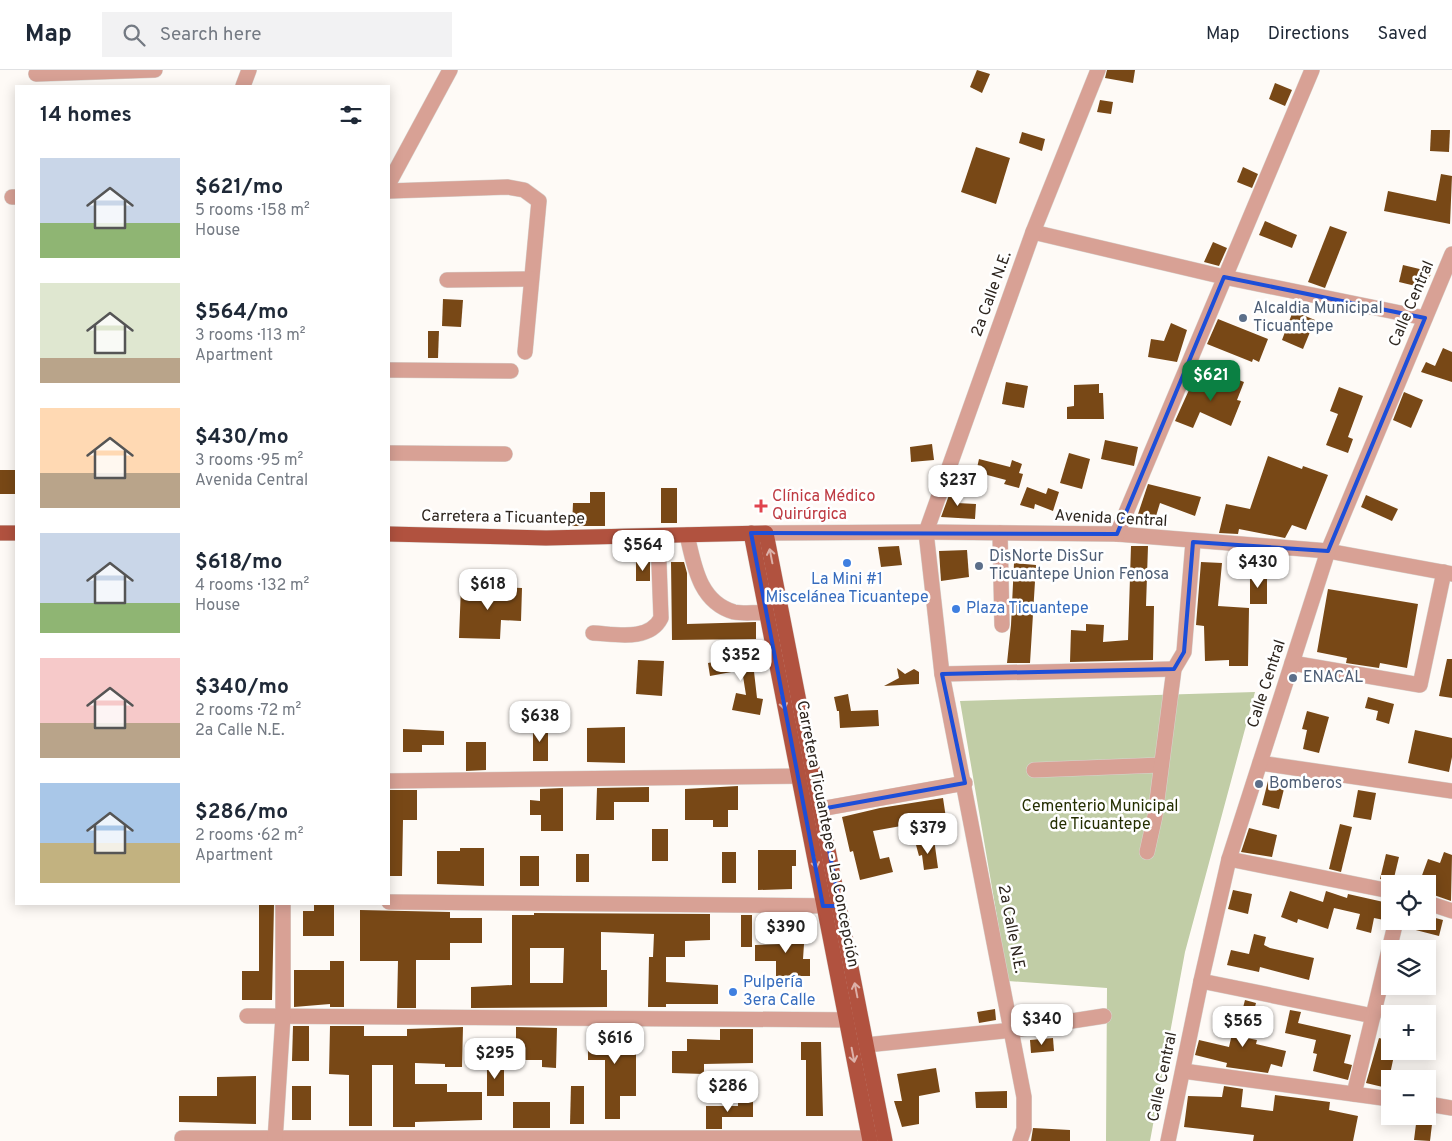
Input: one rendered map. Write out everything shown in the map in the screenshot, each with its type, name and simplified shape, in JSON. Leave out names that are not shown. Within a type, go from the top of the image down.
[{"type":"main road","points":[[0,533],[15,533]]},
{"type":"main road","name":"Carretera a Ticuantepe","points":[[390,534],[546,538],[759,534]]},
{"type":"main road","name":"Carretera Ticuantepe - La Concepción","points":[[759,534],[766,613],[846,1021],[877,1140]]},
{"type":"main road","name":"Carretera Ticuantepe - La Concepción","points":[[759,534],[814,776],[840,906],[866,1045],[877,1140]]},
{"type":"street","points":[[36,77],[154,70]]},
{"type":"street","points":[[243,85],[249,70]]},
{"type":"street","points":[[390,181],[450,70]]},
{"type":"street","name":"2a Calle N.E.","points":[[1020,1141],[1024,1129],[1024,1097],[965,783],[942,674],[926,532],[1033,232],[1098,70]]},
{"type":"street","points":[[1117,534],[1312,70]]},
{"type":"street","points":[[390,191],[508,188],[524,190],[532,194],[539,201],[525,352]]},
{"type":"street","points":[[1033,232],[1224,277],[1425,318]]},
{"type":"street","name":"Calle Central","points":[[1168,1141],[1200,981],[1229,859],[1328,551],[1452,254]]},
{"type":"street","points":[[447,280],[531,279]]},
{"type":"street","points":[[390,370],[511,371]]},
{"type":"street","points":[[390,453],[505,454]]},
{"type":"street","name":"Avenida Central","points":[[759,534],[926,532],[1117,534],[1192,542],[1328,551],[1448,573]]},
{"type":"street","points":[[1000,533],[1002,625]]},
{"type":"street","points":[[687,535],[699,583],[715,601],[735,612],[766,613]]},
{"type":"street","points":[[593,633],[640,634],[657,626],[661,618],[658,536]]},
{"type":"street","points":[[1147,852],[1155,816],[1174,669],[1184,652],[1192,542]]},
{"type":"street","points":[[1292,663],[1420,685],[1448,573]]},
{"type":"street","points":[[942,674],[1174,669]]},
{"type":"street","points":[[1260,763],[1452,791]]},
{"type":"street","points":[[1034,770],[1161,765]]},
{"type":"street","points":[[390,781],[814,776]]},
{"type":"street","points":[[805,811],[965,783]]},
{"type":"street","points":[[1229,859],[1381,889]]},
{"type":"street","points":[[390,902],[840,906]]},
{"type":"street","points":[[275,1140],[283,1016],[283,905]]},
{"type":"street","points":[[1436,906],[1452,911]]},
{"type":"street","points":[[1354,1094],[1394,930]]},
{"type":"street","points":[[1200,981],[1373,1016]]},
{"type":"street","points":[[247,1016],[862,1020]]},
{"type":"street","points":[[866,1045],[1012,1030],[1104,1016]]},
{"type":"street","points":[[1183,1071],[1381,1098]]},
{"type":"street","points":[[1436,1105],[1452,1108]]},
{"type":"street","points":[[182,1138],[275,1140],[877,1140]]},
{"type":"highlighted area","points":[[1224,277],[1425,318],[1328,551],[1193,542],[1184,652],[1174,669],[942,674],[965,783],[821,809],[840,906],[823,906],[751,533],[1117,534]]},
{"type":"green space","name":"Cementerio Municipal de Ticuantepe","points":[[1255,692],[1185,952],[1150,1141],[1106,1141],[1107,988],[1008,981],[960,701]]},
{"type":"building","points":[[977,70],[990,74],[982,93],[970,87]]},
{"type":"building","points":[[1107,70],[1135,70],[1133,83],[1105,78]]},
{"type":"building","points":[[1275,83],[1292,90],[1285,106],[1269,99]]},
{"type":"building","points":[[1100,100],[1113,102],[1111,114],[1097,112]]},
{"type":"building","points":[[1431,130],[1450,130],[1449,152],[1430,151]]},
{"type":"building","points":[[1022,132],[1045,139],[1042,151],[1019,143]]},
{"type":"building","points":[[976,147],[1010,158],[996,204],[961,192]]},
{"type":"building","points":[[1243,167],[1258,174],[1252,188],[1237,182]]},
{"type":"building","points":[[1441,174],[1452,176],[1450,224],[1384,211],[1388,191],[1436,201]]},
{"type":"building","points":[[1265,221],[1297,235],[1292,248],[1259,235]]},
{"type":"building","points":[[1330,226],[1347,232],[1325,288],[1308,282]]},
{"type":"building","points":[[1213,242],[1227,248],[1219,266],[1204,262]]},
{"type":"building","points":[[1403,265],[1432,272],[1424,288],[1399,282]]},
{"type":"building","points":[[443,299],[463,300],[461,327],[442,326]]},
{"type":"building","points":[[1293,311],[1315,320],[1303,349],[1282,340]]},
{"type":"building","points":[[1218,319],[1268,339],[1259,362],[1253,359],[1252,362],[1207,344]]},
{"type":"building","points":[[1171,323],[1187,330],[1177,362],[1148,357],[1151,339],[1164,341]]},
{"type":"building","points":[[428,331],[439,331],[438,358],[428,358]]},
{"type":"building","points":[[1443,348],[1452,352],[1452,382],[1421,372],[1426,362],[1435,366]]},
{"type":"building","points":[[1225,375],[1244,382],[1237,400],[1241,401],[1231,426],[1200,412],[1193,428],[1175,421],[1193,381],[1218,391]]},
{"type":"building","points":[[1006,382],[1028,386],[1024,408],[1002,404]]},
{"type":"building","points":[[1099,384],[1099,393],[1103,393],[1104,419],[1067,419],[1067,407],[1074,406],[1074,385]]},
{"type":"building","points":[[1339,387],[1363,396],[1348,437],[1353,439],[1348,453],[1326,445],[1338,414],[1330,411]]},
{"type":"building","points":[[1404,392],[1423,400],[1411,428],[1393,420]]},
{"type":"building","points":[[1105,440],[1138,447],[1134,466],[1101,459]]},
{"type":"building","points":[[932,444],[934,460],[911,462],[910,447]]},
{"type":"building","points":[[1069,453],[1090,459],[1082,489],[1060,483]]},
{"type":"building","points":[[1268,456],[1302,469],[1303,466],[1328,475],[1306,530],[1292,525],[1285,538],[1239,529],[1238,534],[1219,533],[1226,504],[1250,509]]},
{"type":"building","points":[[979,459],[1010,467],[1012,460],[1022,464],[1019,473],[1023,474],[1019,488],[1004,484],[1006,480],[976,472]]},
{"type":"building","points":[[0,470],[15,470],[15,494],[0,494]]},
{"type":"building","points":[[1148,484],[1201,497],[1195,516],[1160,503],[1153,526],[1136,520]]},
{"type":"building","points":[[952,487],[962,490],[957,503],[976,504],[975,519],[941,517]]},
{"type":"building","points":[[1027,487],[1046,494],[1048,488],[1059,492],[1053,511],[1035,504],[1034,509],[1020,505]]},
{"type":"building","points":[[661,488],[677,488],[677,523],[661,523]]},
{"type":"building","points":[[590,492],[605,492],[605,526],[572,526],[573,503],[590,503]]},
{"type":"building","points":[[1366,495],[1398,509],[1392,521],[1361,507]]},
{"type":"building","points":[[899,546],[902,565],[881,567],[878,547]]},
{"type":"building","points":[[1131,546],[1148,546],[1146,606],[1154,606],[1153,660],[1070,662],[1071,630],[1086,631],[1086,624],[1104,625],[1103,642],[1128,640]]},
{"type":"building","points":[[967,550],[969,577],[941,581],[939,551]]},
{"type":"building","points":[[636,562],[650,562],[650,581],[636,581]]},
{"type":"building","points":[[671,562],[684,562],[687,573],[687,624],[756,622],[756,639],[672,640]]},
{"type":"building","points":[[1201,562],[1222,563],[1218,606],[1249,608],[1248,666],[1229,666],[1229,660],[1205,661],[1204,626],[1196,625]]},
{"type":"building","points":[[1014,563],[1036,565],[1030,663],[1007,663]]},
{"type":"building","points":[[1250,574],[1267,574],[1267,604],[1250,604]]},
{"type":"building","points":[[461,586],[522,588],[521,621],[501,620],[500,639],[459,638]]},
{"type":"building","points":[[1328,589],[1418,604],[1407,668],[1380,663],[1379,668],[1346,663],[1347,658],[1317,652]]},
{"type":"building","points":[[752,654],[757,698],[763,699],[760,715],[732,710],[736,693],[746,695],[742,670],[710,676],[708,663]]},
{"type":"building","points":[[1447,659],[1452,659],[1452,698],[1439,696]]},
{"type":"building","points":[[638,660],[664,661],[662,696],[636,694]]},
{"type":"building","points":[[897,668],[905,674],[914,669],[919,672],[919,684],[884,686],[899,678]]},
{"type":"building","points":[[848,694],[851,711],[878,710],[879,726],[840,728],[839,711],[837,711],[834,697]]},
{"type":"building","points":[[1368,697],[1394,704],[1389,724],[1376,720],[1378,711],[1365,708]]},
{"type":"building","points":[[1307,711],[1329,717],[1319,753],[1303,749],[1307,730],[1302,729]]},
{"type":"building","points":[[533,726],[548,726],[548,761],[533,761]]},
{"type":"building","points":[[625,727],[625,763],[587,762],[587,728]]},
{"type":"building","points":[[403,729],[444,731],[444,745],[422,745],[422,752],[403,752]]},
{"type":"building","points":[[1415,730],[1452,738],[1452,757],[1449,772],[1408,763]]},
{"type":"building","points":[[466,742],[486,742],[486,770],[466,771]]},
{"type":"building","points":[[1269,777],[1286,781],[1279,809],[1262,805]]},
{"type":"building","points":[[738,786],[738,810],[728,810],[728,827],[713,827],[713,820],[685,820],[685,789]]},
{"type":"building","points":[[649,787],[649,802],[614,802],[614,820],[596,820],[597,788]]},
{"type":"building","points":[[563,788],[563,831],[541,831],[541,815],[530,815],[530,800],[540,801],[540,789]]},
{"type":"building","points":[[390,790],[417,790],[417,820],[403,820],[402,876],[390,876]]},
{"type":"building","points":[[1358,790],[1376,793],[1371,820],[1353,817]]},
{"type":"building","points":[[943,798],[946,818],[873,831],[880,859],[889,857],[893,872],[860,880],[853,851],[850,852],[842,817],[880,808]]},
{"type":"building","points":[[1340,824],[1352,827],[1341,872],[1329,869]]},
{"type":"building","points":[[1249,828],[1277,835],[1272,857],[1241,852]]},
{"type":"building","points":[[652,829],[668,829],[668,861],[652,861]]},
{"type":"building","points":[[934,839],[938,868],[924,870],[922,855],[919,856],[916,845]]},
{"type":"building","points":[[460,848],[484,848],[484,886],[437,884],[437,851],[460,851]]},
{"type":"building","points":[[758,850],[796,850],[796,866],[792,866],[792,889],[758,890]]},
{"type":"building","points":[[722,852],[736,852],[736,883],[722,883]]},
{"type":"building","points":[[1444,852],[1452,855],[1451,901],[1436,896],[1436,875],[1422,875],[1428,859],[1440,863]]},
{"type":"building","points":[[576,854],[589,854],[589,882],[576,882]]},
{"type":"building","points":[[1386,854],[1399,857],[1395,875],[1381,875],[1380,879]]},
{"type":"building","points":[[520,856],[539,856],[539,886],[520,886]]},
{"type":"building","points":[[1233,890],[1252,894],[1248,914],[1228,909]]},
{"type":"building","points":[[1290,891],[1323,902],[1326,891],[1347,898],[1348,894],[1381,901],[1381,919],[1374,918],[1371,933],[1356,929],[1360,914],[1334,908],[1328,929],[1298,919],[1297,923],[1281,917]]},
{"type":"building","points":[[259,905],[274,905],[272,1000],[242,1000],[242,971],[259,971]]},
{"type":"building","points":[[314,905],[334,905],[334,936],[303,936],[303,911],[314,911]]},
{"type":"building","points":[[360,910],[450,912],[450,918],[482,918],[482,943],[450,943],[450,960],[416,960],[416,1008],[397,1008],[398,961],[360,961]]},
{"type":"building","points":[[534,913],[710,914],[710,940],[685,941],[685,957],[666,957],[666,982],[718,985],[718,1004],[666,1004],[666,1007],[648,1007],[649,957],[653,957],[654,934],[601,932],[601,970],[607,970],[607,1007],[471,1008],[471,987],[512,985],[512,915],[534,915]],"holes":[[[530,948],[564,948],[563,983],[530,983]]]},
{"type":"building","points":[[741,915],[752,915],[752,947],[741,947]]},
{"type":"building","points":[[1436,918],[1443,920],[1439,936],[1416,930],[1436,930]]},
{"type":"building","points":[[797,923],[797,944],[804,944],[803,959],[810,959],[810,976],[776,976],[776,961],[755,961],[755,945],[781,944],[781,924]]},
{"type":"building","points":[[1254,934],[1266,937],[1264,945],[1270,948],[1314,958],[1309,980],[1260,967],[1259,972],[1227,965],[1231,950],[1249,954]]},
{"type":"building","points":[[330,961],[344,961],[344,1007],[330,1007],[330,1004],[294,1007],[294,970],[330,970]]},
{"type":"building","points":[[1245,1000],[1256,1003],[1247,1038],[1257,1040],[1256,1044],[1286,1051],[1282,1067],[1271,1064],[1268,1073],[1226,1067],[1227,1063],[1195,1055],[1199,1040],[1229,1047],[1232,1034],[1236,1035]]},
{"type":"building","points":[[995,1009],[996,1020],[979,1023],[977,1012]]},
{"type":"building","points":[[1290,1010],[1301,1012],[1298,1023],[1351,1035],[1344,1063],[1352,1065],[1348,1080],[1313,1071],[1317,1054],[1313,1053],[1316,1040],[1285,1033]]},
{"type":"building","points":[[293,1026],[309,1026],[309,1061],[292,1061]]},
{"type":"building","points":[[330,1026],[364,1026],[364,1036],[407,1036],[407,1029],[463,1027],[462,1067],[445,1067],[445,1064],[415,1063],[415,1084],[447,1084],[447,1092],[482,1092],[482,1120],[415,1122],[415,1127],[393,1127],[393,1065],[372,1065],[372,1126],[349,1126],[349,1075],[329,1074]]},
{"type":"building","points":[[516,1027],[557,1028],[556,1068],[542,1067],[542,1060],[516,1060]]},
{"type":"building","points":[[636,1029],[636,1096],[620,1096],[620,1119],[605,1119],[605,1060],[588,1060],[588,1030]]},
{"type":"building","points":[[720,1029],[753,1029],[753,1063],[704,1064],[704,1074],[672,1073],[672,1051],[687,1051],[687,1039],[720,1040]]},
{"type":"building","points":[[1053,1038],[1054,1051],[1031,1053],[1030,1040]]},
{"type":"building","points":[[1379,1038],[1381,1039],[1381,1060],[1393,1060],[1391,1070],[1381,1070],[1381,1087],[1366,1083]]},
{"type":"building","points":[[801,1042],[821,1042],[823,1116],[806,1116],[806,1060],[801,1060]]},
{"type":"building","points":[[487,1064],[504,1065],[504,1096],[487,1096]]},
{"type":"building","points":[[936,1068],[940,1092],[919,1096],[919,1124],[902,1127],[894,1101],[902,1101],[897,1074]]},
{"type":"building","points":[[256,1076],[256,1124],[179,1122],[179,1096],[217,1096],[217,1077]]},
{"type":"building","points":[[292,1086],[311,1086],[311,1120],[292,1120]]},
{"type":"building","points":[[571,1086],[584,1086],[584,1124],[570,1124]]},
{"type":"building","points":[[1224,1086],[1243,1089],[1241,1107],[1273,1111],[1275,1095],[1330,1102],[1329,1110],[1358,1116],[1353,1141],[1253,1141],[1254,1135],[1184,1127],[1188,1096],[1222,1097]]},
{"type":"building","points":[[1007,1091],[1007,1108],[976,1108],[975,1092]]},
{"type":"building","points":[[738,1099],[753,1099],[753,1117],[722,1117],[722,1129],[706,1129],[706,1106],[738,1106]]},
{"type":"building","points":[[513,1102],[550,1102],[550,1128],[513,1128]]},
{"type":"building","points":[[1416,1125],[1432,1125],[1430,1141],[1414,1140]]},
{"type":"building","points":[[1033,1128],[1070,1130],[1070,1141],[1031,1141]]},
{"type":"place","name":"Alcaldia Municipal Ticuantepe","points":[[1243,318]]},
{"type":"place","name":"Clínica Médico Quirúrgica","points":[[761,506]]},
{"type":"place","name":"La Mini #1 Miscelánea Ticuantepe","points":[[847,563]]},
{"type":"place","name":"DisNorte DisSur Ticuantepe Union Fenosa","points":[[979,566]]},
{"type":"place","name":"Plaza Ticuantepe","points":[[956,609]]},
{"type":"place","name":"ENACAL","points":[[1293,678]]},
{"type":"place","name":"Bomberos","points":[[1259,784]]},
{"type":"place","name":"Pulpería 3era Calle","points":[[733,992]]}]
